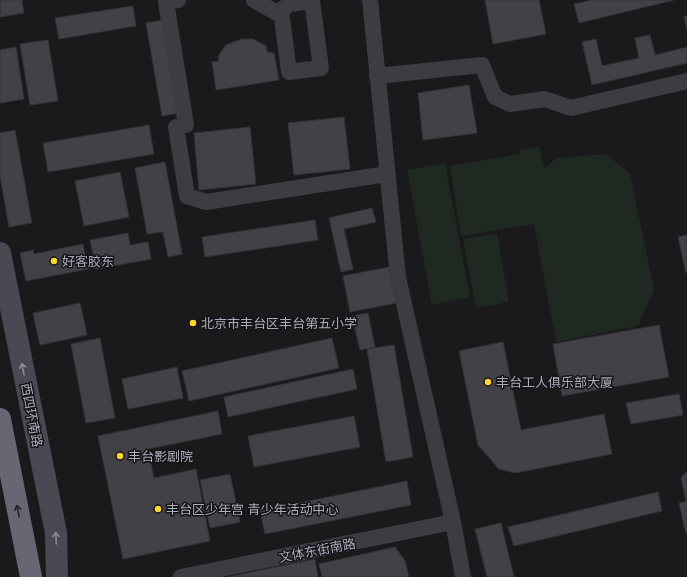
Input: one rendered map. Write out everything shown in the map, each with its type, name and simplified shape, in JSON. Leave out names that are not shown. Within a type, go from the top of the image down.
[{"type":"highway","points":[[0,419],[30,577]]},
{"type":"street","points":[[254,0],[277,13],[281,10]]},
{"type":"street","points":[[370,0],[398,277],[464,577]]},
{"type":"street","points":[[170,1],[186,125],[176,127],[187,196],[206,202],[387,174]]},
{"type":"street","points":[[377,76],[482,65],[495,97],[510,104],[545,99],[571,108],[687,81]]},
{"type":"street","name":"西四环南路","points":[[0,253],[56,534],[57,577]]},
{"type":"street","name":"文体东街南路","points":[[181,577],[453,522]]},
{"type":"shaded area","points":[[539,146],[544,169],[556,158],[606,154],[630,173],[654,290],[638,326],[556,342],[534,224],[461,236],[450,166],[520,154],[520,150]]},
{"type":"shaded area","points":[[445,163],[470,297],[432,305],[407,170]]},
{"type":"shaded area","points":[[497,233],[509,302],[476,308],[463,239]]},
{"type":"building","points":[[0,0],[22,0],[24,13],[0,17]]},
{"type":"building","points":[[485,0],[539,0],[546,34],[493,44]]},
{"type":"building","points":[[592,0],[674,0],[579,23],[574,4]]},
{"type":"building","points":[[133,6],[136,26],[59,39],[55,18]]},
{"type":"building","points":[[687,16],[687,30],[684,17]]},
{"type":"building","points":[[163,20],[180,113],[162,116],[146,23]]},
{"type":"building","points":[[650,35],[655,55],[687,47],[687,63],[592,85],[582,42],[596,39],[602,66],[639,58],[635,38]]},
{"type":"building","points":[[242,39],[253,39],[266,46],[267,52],[274,53],[279,80],[216,90],[212,62],[219,61],[218,56],[226,45]]},
{"type":"building","points":[[48,40],[58,101],[30,105],[20,44]]},
{"type":"building","points":[[16,47],[24,99],[0,103],[0,50]]},
{"type":"building","points":[[469,85],[477,133],[423,140],[418,93]]},
{"type":"building","points":[[344,117],[350,169],[294,175],[288,123]]},
{"type":"building","points":[[149,125],[154,154],[48,172],[43,143]]},
{"type":"building","points":[[250,127],[256,184],[199,190],[194,133]]},
{"type":"building","points":[[15,130],[32,223],[9,227],[0,176],[0,133]]},
{"type":"building","points":[[165,162],[182,254],[168,257],[163,232],[147,234],[135,168]]},
{"type":"building","points":[[120,172],[129,217],[84,226],[75,181]]},
{"type":"building","points":[[372,208],[376,222],[344,229],[353,269],[341,272],[329,218]]},
{"type":"building","points":[[315,220],[318,240],[205,257],[202,237]]},
{"type":"building","points":[[128,233],[130,245],[148,242],[151,259],[96,269],[90,240]]},
{"type":"building","points":[[687,235],[687,273],[686,273],[678,237]]},
{"type":"building","name":"好客胶东","points":[[83,244],[88,269],[26,281],[20,253],[33,250],[34,254]]},
{"type":"building","points":[[389,267],[396,303],[350,312],[343,276]]},
{"type":"building","points":[[80,303],[87,335],[40,345],[33,313]]},
{"type":"building","points":[[368,313],[375,347],[360,350],[352,316]]},
{"type":"building","points":[[659,325],[669,377],[562,396],[553,344]]},
{"type":"building","points":[[100,338],[115,418],[86,423],[71,344]]},
{"type":"building","points":[[332,338],[339,368],[189,401],[182,371]]},
{"type":"building","name":"丰台工人俱乐部大厦","points":[[503,342],[521,430],[604,414],[612,454],[515,473],[499,469],[478,445],[459,351]]},
{"type":"building","points":[[394,345],[413,457],[386,462],[367,349]]},
{"type":"building","points":[[177,367],[183,398],[128,409],[122,379]]},
{"type":"building","points":[[353,369],[357,389],[228,417],[224,397]]},
{"type":"building","points":[[679,394],[683,415],[631,424],[626,403]]},
{"type":"building","name":"丰台区少年宫 青少年活动中心","points":[[218,411],[222,434],[148,449],[154,478],[196,469],[210,541],[123,559],[98,436]]},
{"type":"building","points":[[354,416],[360,447],[254,467],[248,436]]},
{"type":"building","points":[[687,471],[686,534],[679,503],[686,501],[681,478]]},
{"type":"building","points":[[230,474],[240,522],[210,528],[200,480]]},
{"type":"building","points":[[407,481],[411,505],[265,534],[260,511]]},
{"type":"building","points":[[658,492],[662,511],[514,546],[508,527]]},
{"type":"building","points":[[501,523],[514,577],[487,577],[475,529]]},
{"type":"building","points":[[395,547],[405,561],[409,577],[322,577],[319,564]]},
{"type":"building","points":[[315,559],[318,577],[228,577]]},
{"type":"place","name":"好客胶东","points":[[54,261]]},
{"type":"place","name":"北京市丰台区丰台第五小学","points":[[193,323]]},
{"type":"place","name":"丰台工人俱乐部大厦","points":[[488,382]]},
{"type":"place","name":"丰台影剧院","points":[[120,456]]},
{"type":"place","name":"丰台区少年宫 青少年活动中心","points":[[158,509]]}]
